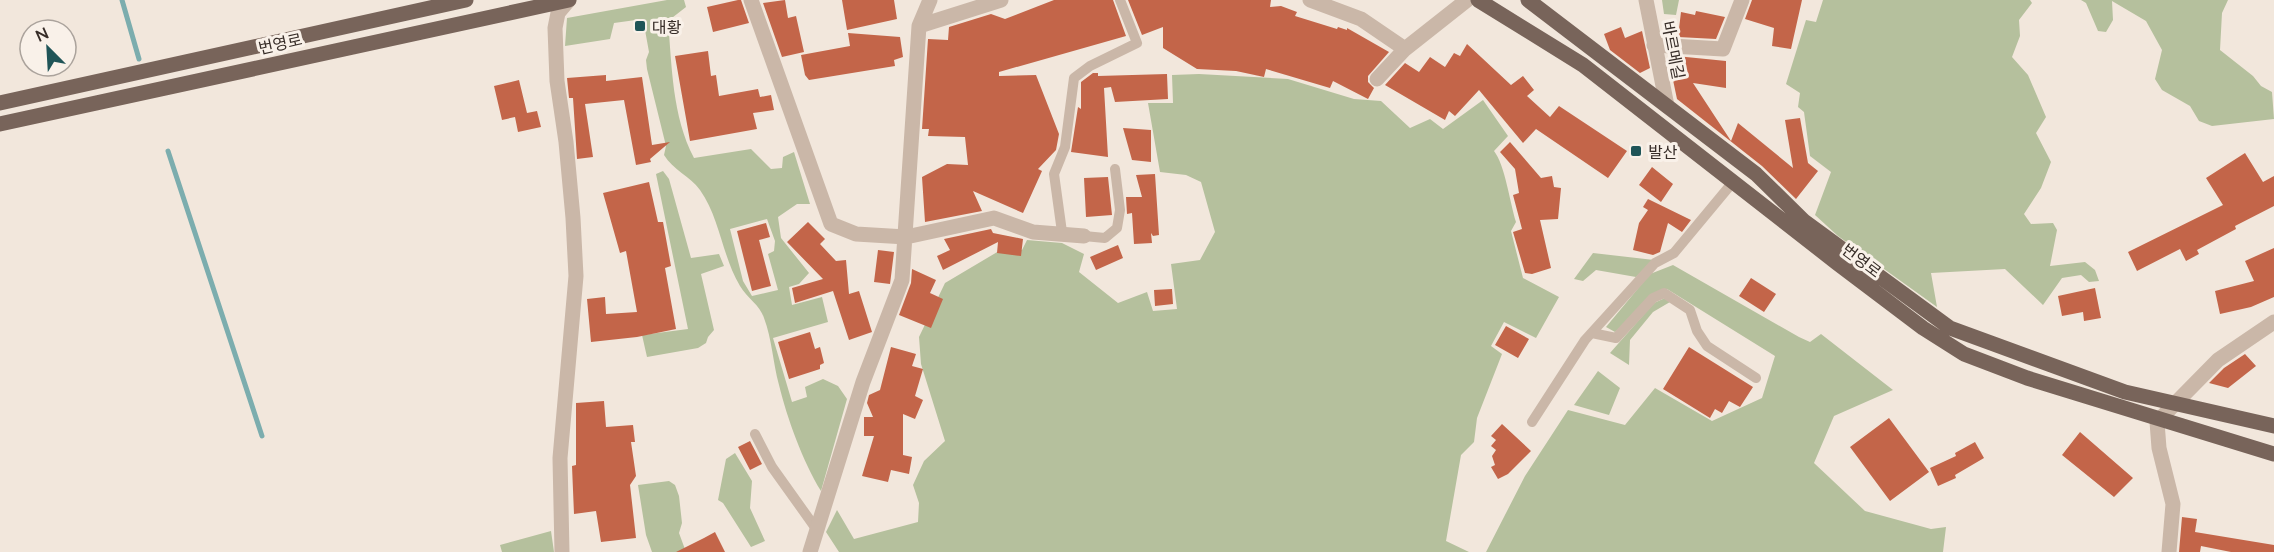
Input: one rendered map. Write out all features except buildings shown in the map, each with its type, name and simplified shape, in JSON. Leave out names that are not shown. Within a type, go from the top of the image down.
[{"type":"main road","name":"번영로","points":[[0,103],[466,0]]},
{"type":"main road","name":"번영로","points":[[0,124],[569,0]]},
{"type":"main road","name":"번영로","points":[[1478,0],[1583,65],[1923,328],[1964,354],[2027,378],[2274,454]]},
{"type":"main road","name":"번영로","points":[[1528,0],[1756,174],[1804,220],[1950,328],[2125,392],[2274,426]]},
{"type":"street","points":[[562,552],[560,458],[576,276],[573,218],[557,81],[555,28],[558,14],[569,0]]},
{"type":"street","points":[[751,0],[831,224],[855,234],[906,237],[994,218],[1033,232],[1062,232],[1084,236]]},
{"type":"street","points":[[810,552],[863,382],[902,280],[919,26],[930,0]]},
{"type":"street","points":[[919,26],[1001,0]]},
{"type":"street","points":[[1310,0],[1361,20],[1405,50]]},
{"type":"street","points":[[1377,79],[1405,50],[1467,0]]},
{"type":"street","name":"바르메길","points":[[1646,0],[1666,106]]},
{"type":"street","points":[[1654,45],[1723,49],[1742,0]]},
{"type":"street","points":[[2169,552],[2173,504],[2159,448],[2157,422],[2218,360],[2274,322]]},
{"type":"lane","points":[[1062,232],[1054,174],[1065,147],[1074,78],[1090,66],[1137,43],[1120,0]]},
{"type":"lane","points":[[1084,236],[1105,238],[1117,228],[1120,210],[1115,169]]},
{"type":"lane","points":[[1532,422],[1592,333],[1656,263],[1674,253],[1733,182]]},
{"type":"lane","points":[[1592,333],[1616,338],[1653,298],[1664,293],[1690,310],[1697,331],[1707,346],[1756,378]]},
{"type":"lane","points":[[755,434],[772,467],[817,530]]},
{"type":"green space","points":[[667,0],[684,0],[686,7],[668,21],[677,108],[694,158],[751,149],[771,169],[782,168],[783,157],[794,152],[810,204],[797,204],[778,217],[781,238],[809,273],[799,284],[789,287],[792,305],[822,297],[828,322],[773,338],[792,402],[807,397],[805,387],[823,379],[838,386],[847,399],[821,491],[802,453],[786,411],[769,334],[762,313],[743,290],[734,274],[707,201],[700,190],[664,155],[666,146],[647,69],[646,60],[649,52],[643,19],[614,23],[610,39],[565,46],[567,18]],"holes":[[[767,219],[775,241],[774,251],[768,254],[778,290],[752,296],[743,281],[730,229]]]},
{"type":"green space","points":[[1662,0],[1679,0],[1676,15],[1664,14]]},
{"type":"green space","points":[[1823,0],[2030,0],[2032,3],[2019,20],[2020,36],[2012,57],[2028,75],[2046,117],[2036,133],[2051,162],[2041,188],[2024,214],[2031,224],[2053,223],[2057,230],[2050,266],[2085,262],[2095,270],[2099,281],[2089,282],[2081,275],[2062,278],[2043,305],[2005,269],[1931,273],[1937,307],[1838,236],[1815,215],[1831,172],[1810,156],[1804,112],[1798,107],[1800,93],[1786,84],[1806,20],[1816,22]]},
{"type":"green space","points":[[2081,0],[2228,0],[2222,13],[2220,50],[2253,76],[2261,86],[2272,92],[2274,119],[2212,126],[2199,121],[2190,106],[2162,90],[2155,79],[2162,50],[2146,21],[2112,1],[2113,20],[2106,32],[2098,31],[2086,3]]},
{"type":"green space","points":[[1199,74],[1288,79],[1354,99],[1381,101],[1410,128],[1430,119],[1443,129],[1483,100],[1508,136],[1494,151],[1504,175],[1516,222],[1511,231],[1523,278],[1559,297],[1536,338],[1504,322],[1491,346],[1502,354],[1477,418],[1474,442],[1461,455],[1446,541],[1469,552],[839,552],[826,532],[837,510],[854,539],[918,522],[919,503],[913,485],[924,461],[945,441],[921,364],[919,337],[945,283],[1004,248],[1022,250],[1027,240],[1062,243],[1084,254],[1079,272],[1118,303],[1147,292],[1153,311],[1177,309],[1171,264],[1200,260],[1215,232],[1201,182],[1186,175],[1160,172],[1148,103],[1173,103],[1172,75]]},
{"type":"green space","points":[[663,171],[669,179],[691,258],[719,254],[724,266],[701,274],[714,330],[706,343],[698,348],[647,357],[642,335],[688,329],[656,174]]},
{"type":"green space","points":[[1593,253],[1654,260],[1636,277],[1596,270],[1583,281],[1574,279]]},
{"type":"green space","points":[[1673,265],[1799,337],[1810,342],[1821,334],[1893,390],[1834,416],[1814,463],[1865,511],[1931,529],[1946,527],[1943,552],[1486,552],[1525,476],[1568,410],[1625,425],[1655,388],[1712,421],[1762,398],[1775,356],[1667,289],[1615,332],[1606,327],[1650,274]]},
{"type":"green space","points":[[1665,298],[1670,302],[1653,312],[1630,340],[1629,365],[1610,353],[1654,303]]},
{"type":"green space","points":[[1598,371],[1620,388],[1609,415],[1574,405]]},
{"type":"green space","points":[[735,453],[752,481],[750,508],[765,541],[751,547],[723,503],[718,500],[726,459]]},
{"type":"green space","points":[[669,481],[675,485],[679,496],[682,523],[679,533],[686,552],[652,552],[646,535],[638,485]]},
{"type":"green space","points":[[551,531],[554,552],[502,552],[500,545]]},
{"type":"waterway","points":[[122,0],[139,59]]},
{"type":"waterway","points":[[168,151],[262,436]]},
{"type":"place","name":"대황","points":[[640,26]]},
{"type":"place","name":"발산","points":[[1636,151]]}]
